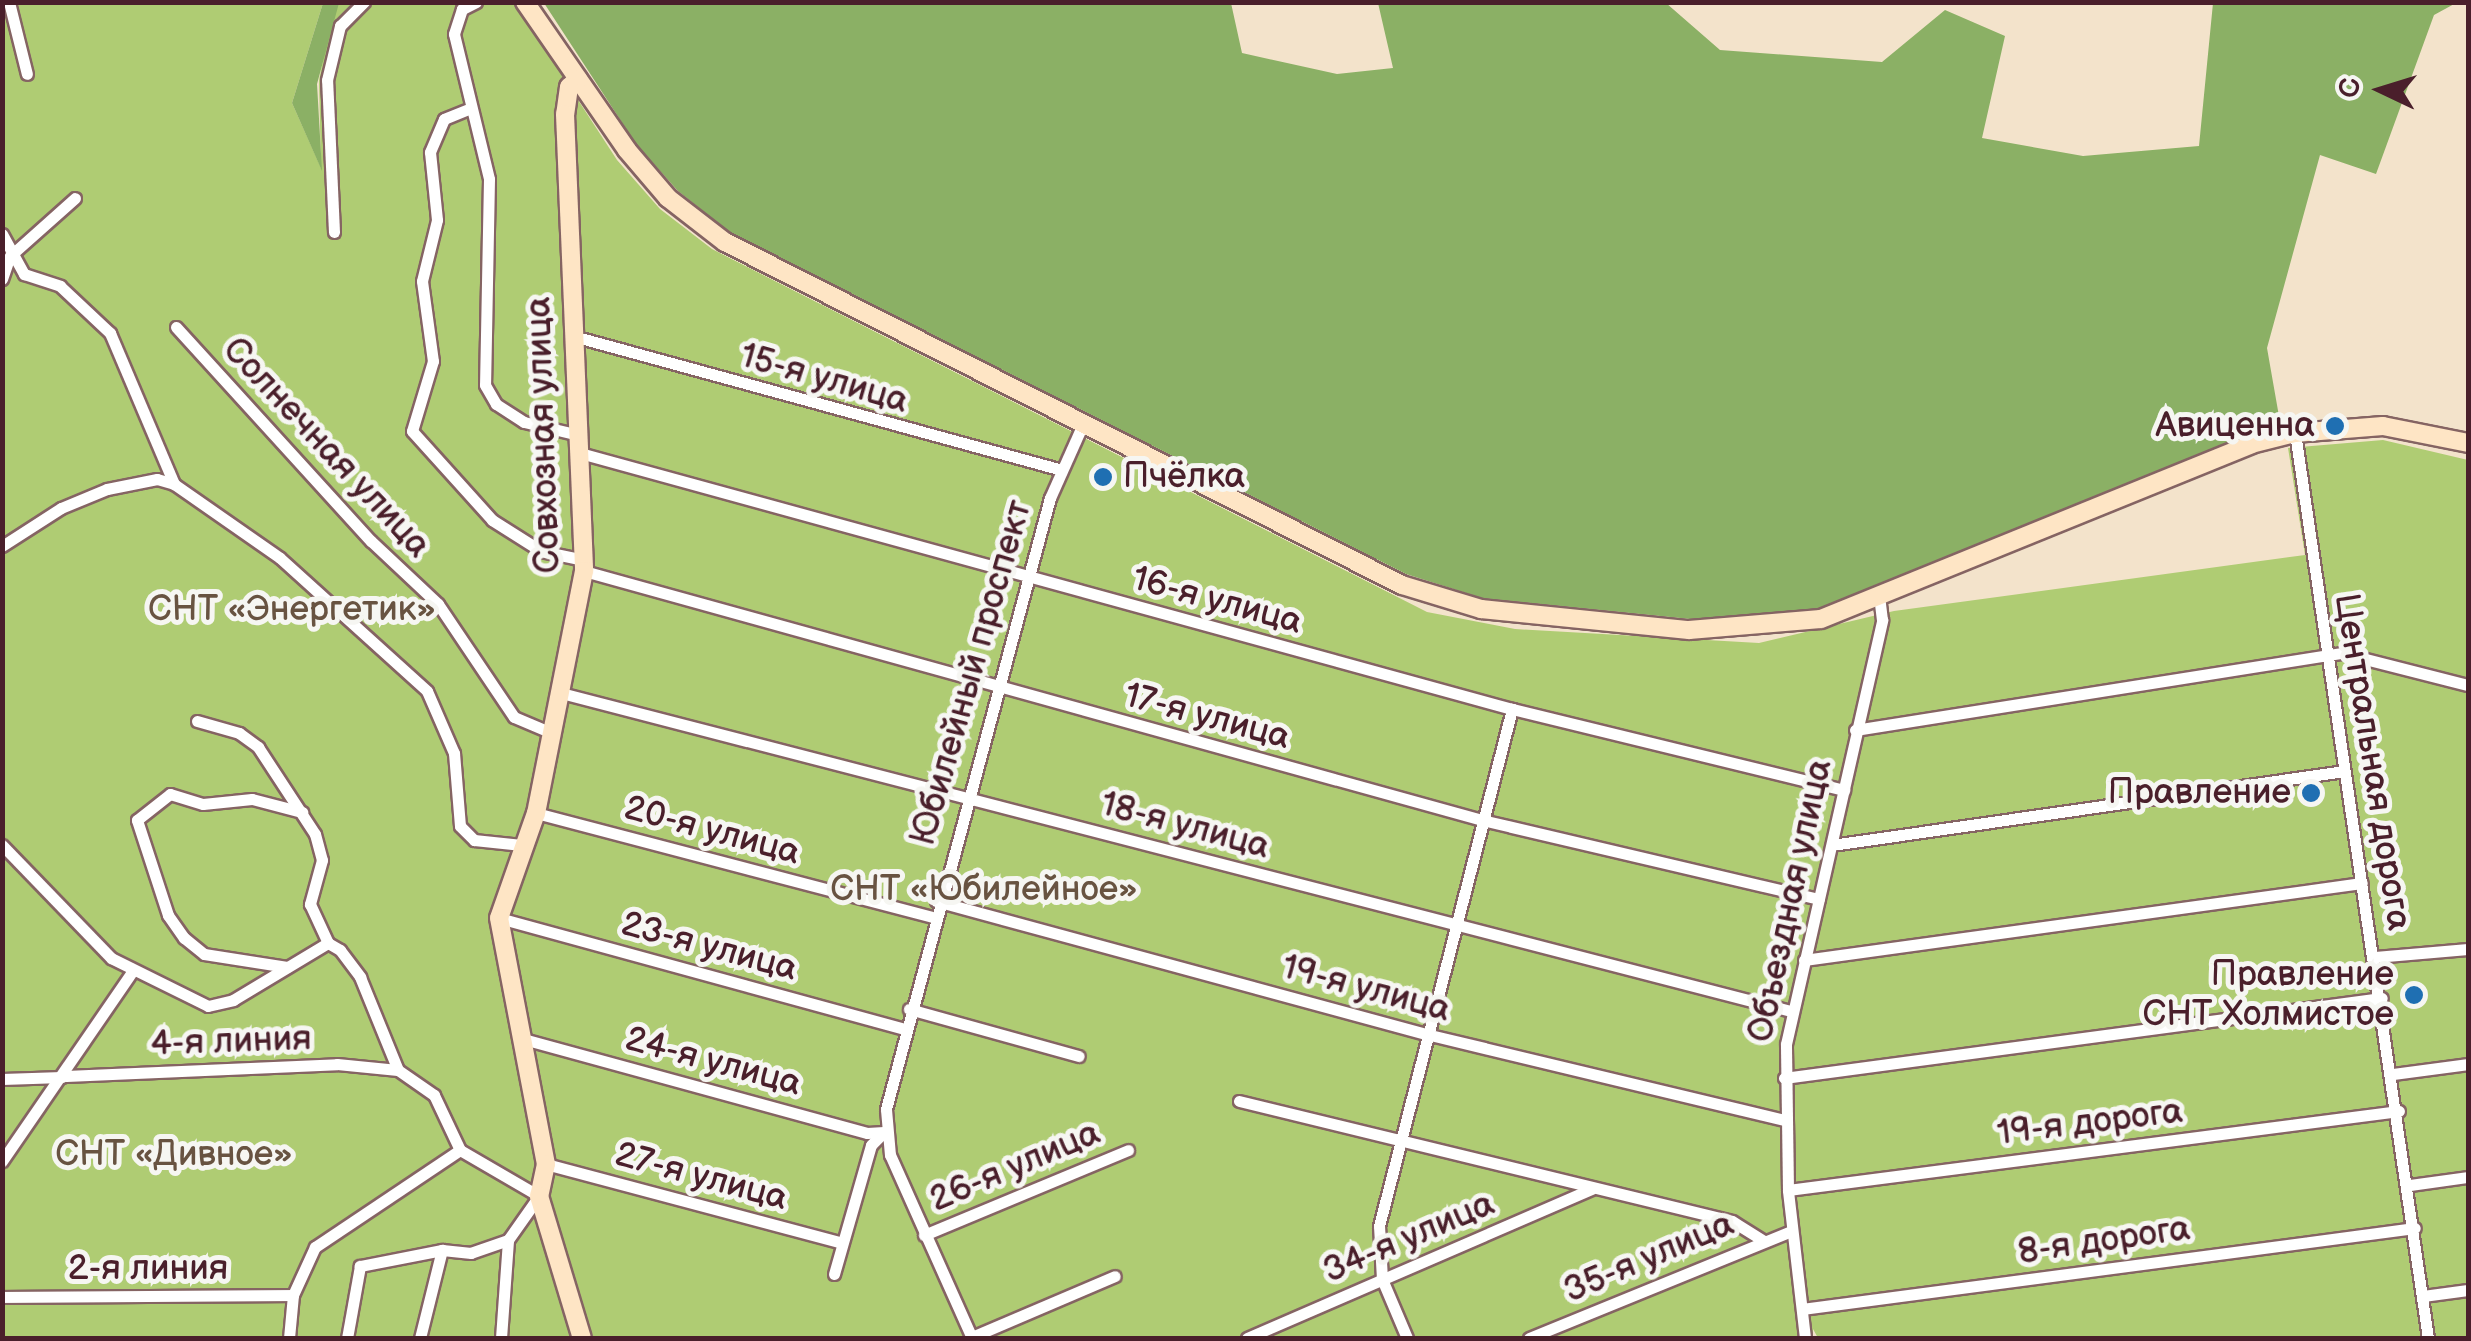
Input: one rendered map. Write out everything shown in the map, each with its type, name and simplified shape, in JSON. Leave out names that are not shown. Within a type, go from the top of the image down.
[{"type":"main road","points":[[526,2],[578,79],[668,198],[725,242],[1402,585],[1481,609],[1723,630],[1820,619],[2206,460],[2295,433],[2383,426],[2468,444]]},
{"type":"main road","name":"Совхозная улица","points":[[499,918],[536,813],[564,694],[584,565],[565,114],[569,88],[578,79]]},
{"type":"main road","points":[[499,918],[527,1040],[546,1164],[539,1196],[582,1338]]},
{"type":"street","points":[[9,2],[26,74]]},
{"type":"street","points":[[334,232],[327,80],[340,26],[364,2]]},
{"type":"street","points":[[471,108],[454,34],[459,6],[476,2]]},
{"type":"street","name":"16-я улица","points":[[471,108],[488,179],[488,397],[524,422],[580,444],[1027,579],[1512,708],[1844,790]]},
{"type":"street","name":"17-я улица","points":[[471,108],[444,119],[430,152],[436,220],[422,281],[432,361],[412,431],[492,520],[541,551],[997,688],[1482,820],[1819,899]]},
{"type":"street","points":[[2,279],[10,256],[74,198]]},
{"type":"street","points":[[2,234],[10,256],[24,274],[60,286],[86,304],[110,333],[174,484]]},
{"type":"street","name":"Солнечная улица","points":[[176,327],[370,541],[438,604],[514,718],[554,734]]},
{"type":"street","name":"15-я улица","points":[[573,336],[1062,470]]},
{"type":"street","name":"Юбилейный проспект","points":[[834,1274],[871,1144],[884,1132],[936,901],[1027,579],[1062,470],[1083,424]]},
{"type":"street","name":"Центральная дорога","points":[[2295,433],[2399,1110],[2428,1338]]},
{"type":"street","points":[[2,546],[60,508],[107,489],[158,479],[174,484],[280,558],[427,691],[454,754],[460,826],[474,840],[522,845]]},
{"type":"street","name":"Объездная улица","points":[[1806,1338],[1791,1231],[1784,1078],[1791,1012],[1882,620],[1878,598]]},
{"type":"street","points":[[1855,730],[2342,653],[2468,685]]},
{"type":"street","name":"18-я улица","points":[[564,694],[1791,1012]]},
{"type":"street","points":[[1407,1338],[1382,1279],[1379,1226],[1512,708]]},
{"type":"street","points":[[197,721],[239,733],[258,747],[302,812],[322,860],[310,904],[328,943],[360,978],[398,1070],[434,1096],[460,1150],[539,1196],[508,1240],[501,1338]]},
{"type":"street","points":[[1832,845],[2344,770]]},
{"type":"street","points":[[287,967],[204,954],[184,938],[168,915],[137,820],[170,794],[203,804],[252,799],[302,812]]},
{"type":"street","name":"20-я улица","points":[[536,813],[932,917]]},
{"type":"street","points":[[2,844],[132,972],[208,1006],[233,1000],[328,943]]},
{"type":"street","points":[[1804,960],[2362,883]]},
{"type":"street","name":"19-я улица","points":[[936,901],[1426,1034],[1784,1120]]},
{"type":"street","name":"23-я улица","points":[[499,918],[905,1029]]},
{"type":"street","points":[[2375,957],[2468,949]]},
{"type":"street","points":[[2,1160],[64,1076],[132,972]]},
{"type":"street","points":[[1784,1078],[2382,998]]},
{"type":"street","points":[[909,1009],[1080,1056]]},
{"type":"street","name":"24-я улица","points":[[527,1040],[868,1133],[884,1132]]},
{"type":"street","name":"4-я линия","points":[[2,1079],[336,1064],[398,1070]]},
{"type":"street","points":[[2393,1074],[2468,1064]]},
{"type":"street","points":[[1239,1101],[1732,1221],[1762,1240]]},
{"type":"street","name":"19-я дорога","points":[[1788,1190],[2399,1110]]},
{"type":"street","points":[[884,1132],[924,1235],[972,1338],[1115,1276]]},
{"type":"street","points":[[289,1338],[293,1295],[315,1246],[460,1150]]},
{"type":"street","name":"26-я улица","points":[[924,1235],[1128,1150]]},
{"type":"street","name":"27-я улица","points":[[546,1164],[842,1243]]},
{"type":"street","points":[[2410,1185],[2468,1177]]},
{"type":"street","name":"34-я улица","points":[[1247,1338],[1592,1188]]},
{"type":"street","name":"8-я дорога","points":[[1802,1309],[2414,1228]]},
{"type":"street","name":"35-я улица","points":[[1528,1338],[1791,1231]]},
{"type":"street","points":[[347,1338],[360,1266],[442,1250],[472,1253],[508,1240]]},
{"type":"street","points":[[420,1338],[442,1250]]},
{"type":"street","points":[[2423,1296],[2468,1290]]},
{"type":"street","name":"2-я линия","points":[[2,1297],[293,1295]]},
{"type":"green space","points":[[3,3],[323,3],[292,103],[321,168],[319,80],[335,3],[515,3],[617,160],[660,209],[712,249],[1427,612],[1515,629],[1759,643],[1894,611],[2305,555],[2288,448],[2383,440],[2468,460],[2468,1338],[1818,1338],[1813,1329],[1813,1338],[3,1338]]},
{"type":"green space","points":[[323,3],[339,3],[317,84],[322,171],[292,103]]},
{"type":"green space","points":[[544,3],[1231,3],[1242,53],[1337,74],[1393,68],[1378,3],[1666,3],[1720,50],[1882,62],[1945,10],[2005,36],[1982,138],[2083,156],[2199,146],[2213,3],[2456,3],[2434,15],[2376,174],[2320,155],[2267,348],[2280,422],[1818,609],[1690,619],[1482,598],[1406,574],[728,231],[678,191],[636,144]]},
{"type":"place","name":"Авиценна","points":[[2335,426]]},
{"type":"place","name":"Пчёлка","points":[[1103,477]]},
{"type":"place","name":"Правление","points":[[2311,793]]},
{"type":"place","name":"Правление СНТ Холмистое","points":[[2414,995]]},
{"type":"park label","name":"СНТ «Энергетик»","points":[[292,610]]},
{"type":"park label","name":"СНТ «Юбилейное»","points":[[984,890]]},
{"type":"park label","name":"СНТ «Дивное»","points":[[174,1155]]}]
